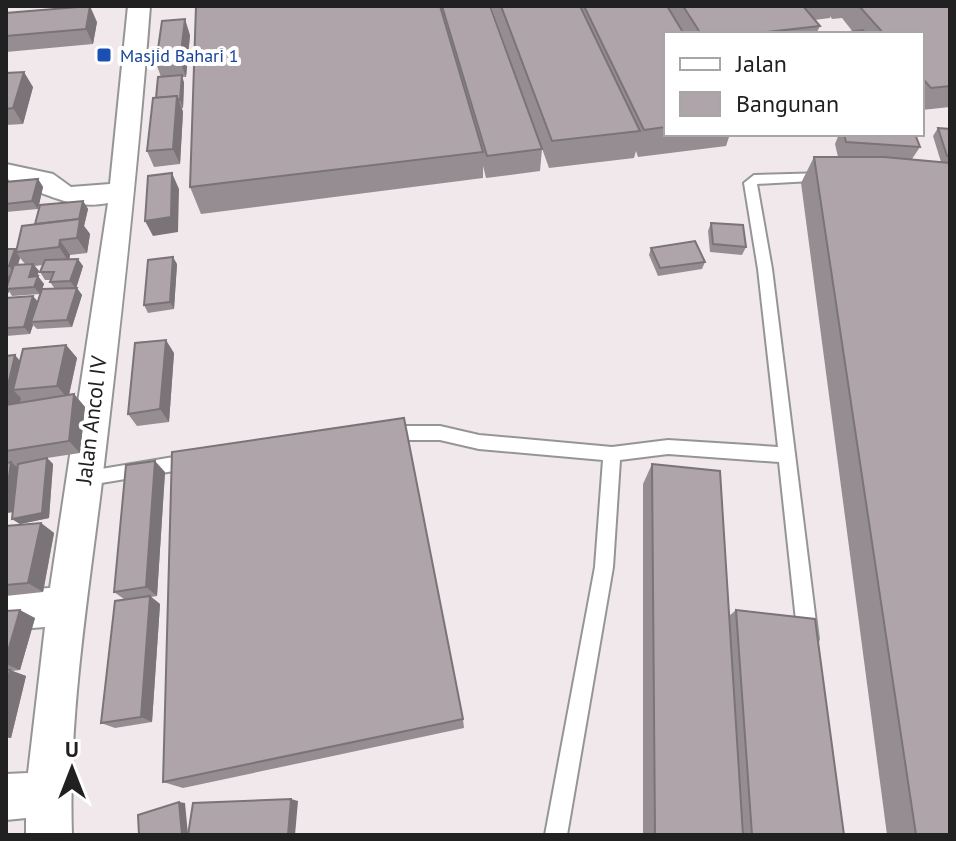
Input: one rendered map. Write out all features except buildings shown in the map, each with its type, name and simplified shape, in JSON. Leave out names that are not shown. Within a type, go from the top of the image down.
[{"type":"street","name":"Jalan Ancol IV","points":[[34,809],[67,606],[123,191],[139,6]]},
{"type":"street","points":[[6,173],[44,180],[53,191],[64,196],[97,196],[123,191]]},
{"type":"street","points":[[64,357],[99,352]]},
{"type":"street","points":[[6,610],[67,606]]},
{"type":"lane","points":[[811,663],[765,269],[750,183],[754,179],[839,177]]},
{"type":"lane","points":[[362,435],[440,433],[479,442],[612,454],[668,447],[787,455]]},
{"type":"lane","points":[[556,835],[604,567],[612,454]]},
{"type":"lane","points":[[83,479],[212,457]]},
{"type":"place","name":"Masjid Bahari 1","points":[[104,55]]}]
